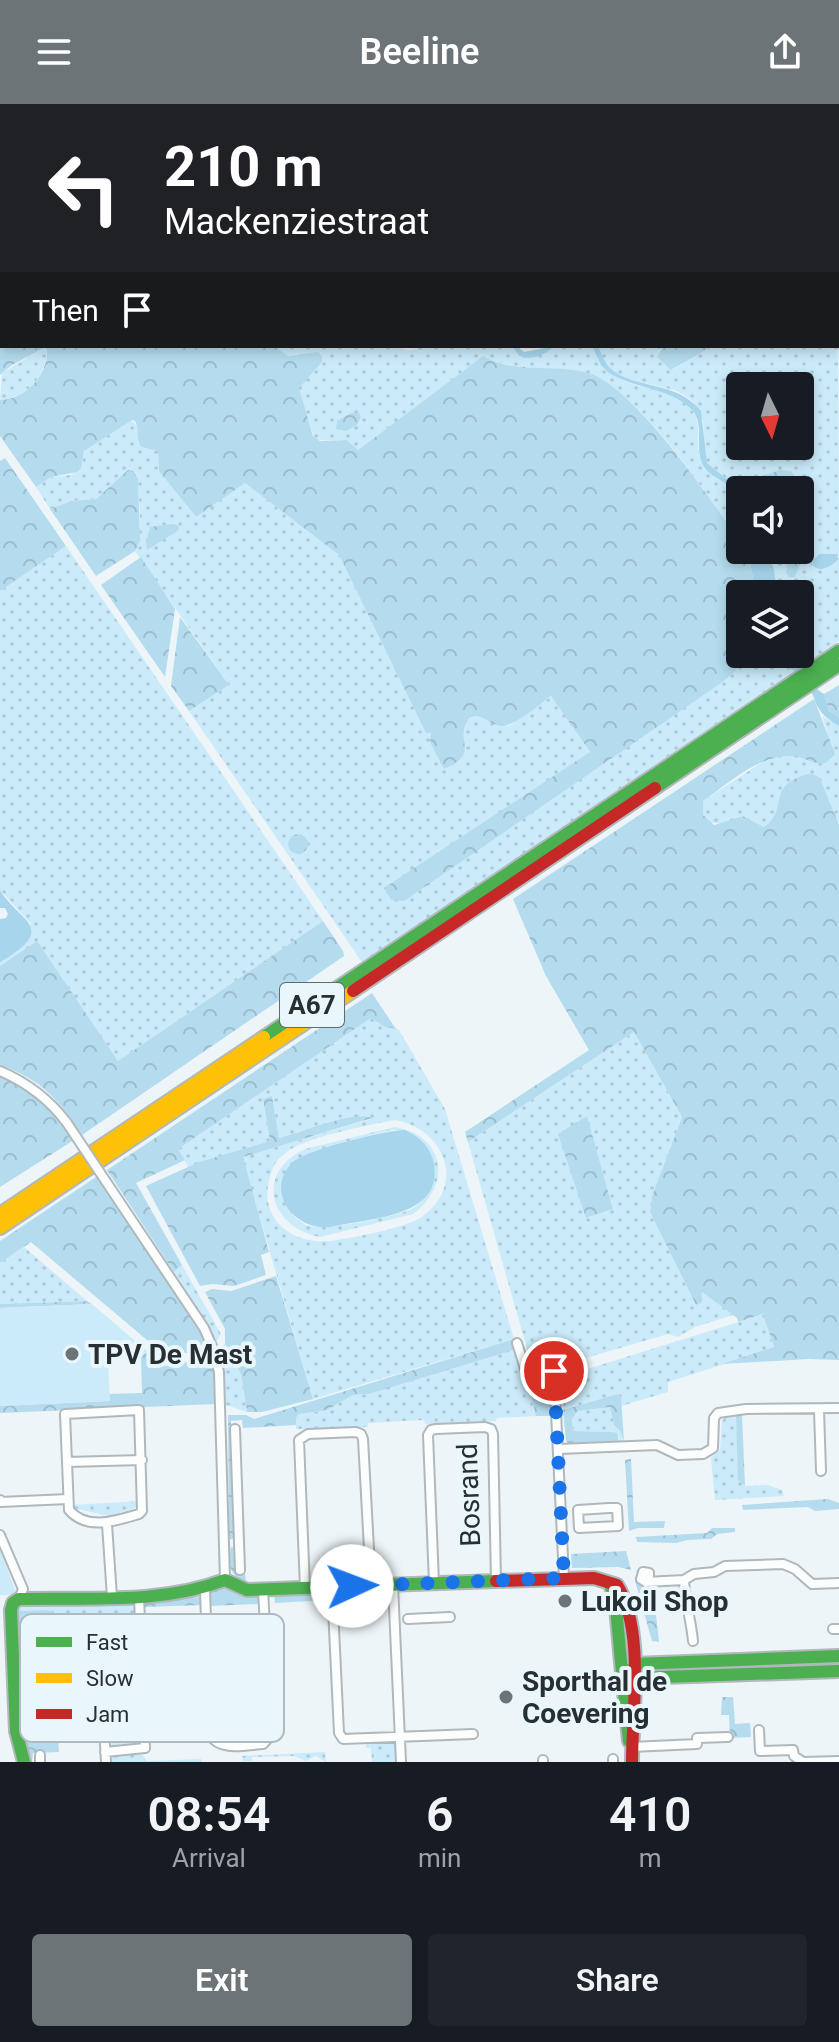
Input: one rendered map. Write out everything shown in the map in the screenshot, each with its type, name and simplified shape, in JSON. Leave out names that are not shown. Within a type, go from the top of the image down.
[{"type":"main road","name":"A67","points":[[0,1228],[807,680],[839,651]]},
{"type":"main road","name":"A67","points":[[0,1214],[807,680],[839,668]]},
{"type":"main road","name":"Bosrand","points":[[225,1580],[247,1590],[564,1578],[607,1581]]},
{"type":"main road","points":[[24,1762],[16,1731],[10,1605],[205,1590],[225,1580]]},
{"type":"main road","points":[[607,1581],[619,1587],[627,1607],[635,1664],[632,1762]]},
{"type":"main road","points":[[607,1581],[615,1596],[625,1720],[631,1747]]},
{"type":"main road","points":[[622,1673],[635,1664],[839,1656]]},
{"type":"main road","points":[[622,1673],[635,1678],[839,1671]]},
{"type":"street","points":[[0,1071],[25,1083],[52,1103],[192,1309],[214,1351],[219,1372],[225,1580]]},
{"type":"street","points":[[517,1343],[526,1372],[531,1376],[554,1371],[564,1578]]},
{"type":"street","points":[[559,1449],[657,1445],[673,1454],[703,1454],[713,1448],[714,1418],[718,1413],[783,1407],[839,1408]]},
{"type":"street","points":[[139,1410],[142,1460],[142,1511],[139,1514],[107,1524],[74,1517],[69,1510],[68,1499],[65,1414],[139,1410]]},
{"type":"street","points":[[819,1410],[821,1471]]},
{"type":"street","name":"Bosrand","points":[[434,1583],[428,1435],[436,1429],[485,1427],[491,1429],[493,1434],[496,1581]]},
{"type":"street","points":[[235,1429],[240,1570]]},
{"type":"street","points":[[305,1588],[299,1440],[308,1434],[356,1432],[363,1439],[371,1586]]},
{"type":"street","points":[[67,1462],[142,1460]]},
{"type":"street","points":[[0,1501],[68,1499]]},
{"type":"street","points":[[617,1508],[618,1526],[579,1528],[579,1520],[578,1510],[617,1508]]},
{"type":"street","points":[[562,1521],[579,1520]]},
{"type":"street","points":[[107,1524],[112,1597]]},
{"type":"street","points":[[0,1535],[23,1589],[10,1605]]},
{"type":"street","points":[[225,1543],[239,1542]]},
{"type":"street","points":[[649,1581],[684,1580],[694,1574],[714,1572],[725,1566],[783,1564],[795,1569],[812,1584],[839,1583]]},
{"type":"street","points":[[684,1580],[693,1641]]},
{"type":"street","points":[[393,1585],[401,1762]]},
{"type":"street","points":[[332,1587],[339,1733],[343,1739],[473,1734]]},
{"type":"street","points":[[205,1590],[206,1614]]},
{"type":"street","points":[[263,1590],[264,1614]]},
{"type":"street","points":[[139,1597],[140,1614]]},
{"type":"street","points":[[408,1619],[450,1617]]},
{"type":"street","points":[[759,1730],[760,1751],[793,1750],[794,1756],[803,1762],[839,1761]]},
{"type":"street","points":[[631,1747],[697,1744],[697,1738],[728,1737]]},
{"type":"street","points":[[105,1742],[106,1762]]},
{"type":"street","points":[[105,1752],[145,1748],[145,1742]]},
{"type":"street","points":[[214,1742],[224,1745],[265,1742]]},
{"type":"green space","points":[[0,348],[44,348],[0,375]]},
{"type":"green space","points":[[44,348],[278,348],[288,356],[318,352],[322,362],[299,388],[313,436],[320,441],[347,440],[358,450],[483,356],[509,365],[591,374],[609,384],[651,423],[712,501],[726,522],[726,564],[750,564],[753,580],[726,580],[726,668],[738,668],[724,681],[404,901],[391,900],[384,888],[590,752],[551,696],[505,726],[478,717],[469,718],[462,757],[444,769],[430,742],[431,733],[426,733],[339,555],[245,483],[196,517],[159,471],[158,451],[141,447],[135,421],[132,420],[84,451],[81,468],[77,472],[51,477],[36,487],[0,436],[0,400],[18,396],[40,376],[47,358],[47,349]]},
{"type":"green space","points":[[278,348],[513,348],[519,356],[527,357],[538,356],[552,348],[593,348],[601,363],[612,374],[624,381],[675,397],[694,413],[703,464],[726,485],[726,522],[685,464],[644,416],[604,381],[585,373],[507,365],[483,356],[358,450],[347,440],[316,440],[299,391],[308,376],[299,354],[288,356]]},
{"type":"green space","points":[[599,348],[661,348],[658,351],[672,370],[710,348],[838,348],[839,556],[820,554],[814,562],[814,476],[726,478],[707,463],[703,421],[690,399],[668,388],[619,375],[607,366]]},
{"type":"green space","points":[[662,348],[710,348],[671,370],[657,357]]},
{"type":"green space","points":[[47,349],[44,368],[33,384],[18,396],[0,400],[2,373]]},
{"type":"green space","points":[[351,413],[361,416],[357,425],[346,431],[336,429],[337,421]]},
{"type":"green space","points":[[131,420],[138,427],[138,443],[141,447],[158,451],[159,471],[196,517],[245,483],[339,555],[426,732],[431,732],[444,769],[461,758],[469,718],[484,718],[509,726],[552,696],[590,753],[385,888],[391,900],[724,681],[738,668],[796,670],[362,962],[189,711],[229,685],[135,551],[140,511],[133,471],[128,470],[96,499],[71,501],[50,509],[36,487],[51,477],[71,475],[81,468],[84,451]]},
{"type":"green space","points":[[5,458],[66,546],[0,591],[0,461]]},
{"type":"green space","points":[[128,470],[133,471],[138,479],[140,541],[135,551],[96,576],[50,509],[71,501],[96,499]]},
{"type":"green space","points":[[780,470],[791,471],[794,476],[762,476]]},
{"type":"green space","points":[[178,525],[179,530],[147,550],[150,527]]},
{"type":"green space","points":[[66,546],[323,921],[118,1061],[37,942],[0,966],[31,924],[0,890],[0,591]]},
{"type":"green space","points":[[141,557],[175,609],[165,677],[101,585]]},
{"type":"green space","points":[[839,559],[839,641],[814,659],[814,580],[775,580],[772,564],[812,564],[825,569]]},
{"type":"green space","points":[[786,564],[800,564],[795,577],[788,577]]},
{"type":"green space","points":[[180,617],[229,685],[189,711],[171,686]]},
{"type":"green space","points":[[839,685],[839,717],[829,711],[824,694]]},
{"type":"green space","points":[[814,699],[835,754],[826,763],[791,756],[755,765],[703,801],[703,815],[714,825],[743,816],[764,827],[772,820],[782,790],[788,783],[812,773],[820,778],[839,825],[839,1360],[722,1364],[774,1347],[763,1314],[738,1322],[737,1318],[702,1292],[701,1303],[696,1305],[650,1212],[652,1196],[682,1117],[634,1032],[468,1142],[465,1132],[589,1050],[546,976],[513,899]]},
{"type":"green space","points":[[822,716],[839,726],[839,825],[820,778],[812,773],[788,783],[772,820],[764,827],[743,816],[723,823],[710,823],[703,815],[703,801],[764,761],[781,756],[834,754]]},
{"type":"green space","points":[[298,834],[305,837],[308,844],[305,851],[298,854],[291,851],[288,844],[291,837]]},
{"type":"green space","points":[[323,921],[344,956],[82,1135],[48,1092],[27,1077],[0,1065],[0,966],[37,941],[118,1061]]},
{"type":"green space","points":[[372,993],[396,1029],[385,1027],[371,1018],[178,1149],[185,1160],[136,1183],[182,1265],[174,1272],[107,1170]]},
{"type":"green space","points":[[371,1018],[385,1027],[399,1030],[445,1109],[514,1339],[313,1399],[242,1157],[371,1119],[337,1120],[279,1138],[272,1097],[263,1099],[270,1141],[188,1167],[178,1149]],"holes":[[[395,1120],[413,1126],[438,1147],[446,1176],[443,1191],[435,1205],[420,1218],[380,1232],[324,1241],[298,1237],[287,1231],[271,1213],[268,1186],[273,1168],[293,1148],[353,1128]]]},
{"type":"green space","points":[[634,1032],[682,1117],[652,1196],[650,1212],[696,1305],[702,1292],[733,1315],[695,1327],[678,1337],[668,1334],[534,1373],[468,1142]],"holes":[[[587,1117],[613,1209],[587,1218]]]},
{"type":"green space","points":[[0,1076],[45,1102],[74,1140],[0,1187]]},
{"type":"green space","points":[[272,1096],[279,1138],[352,1117],[372,1118],[243,1157],[269,1252],[261,1255],[266,1275],[234,1286],[200,1286],[146,1186],[199,1162],[270,1141],[263,1099]]},
{"type":"green space","points":[[587,1116],[613,1209],[586,1218],[558,1134]]},
{"type":"green space","points":[[395,1127],[412,1132],[425,1140],[438,1163],[438,1176],[426,1202],[413,1214],[320,1237],[302,1231],[289,1222],[279,1211],[274,1198],[274,1184],[279,1171],[289,1159],[305,1149]],"holes":[[[384,1132],[410,1132],[424,1143],[431,1188],[415,1207],[378,1219],[328,1226],[306,1225],[289,1210],[284,1197],[284,1179],[299,1159]]]},
{"type":"green space","points":[[99,1175],[196,1319],[207,1348],[167,1357],[31,1242],[0,1263],[0,1241]]},
{"type":"green space","points":[[24,1247],[87,1301],[0,1304],[0,1263]]},
{"type":"green space","points":[[182,1265],[221,1334],[216,1343],[174,1272]]},
{"type":"green space","points":[[276,1276],[313,1399],[262,1412],[247,1412],[241,1374],[225,1343],[225,1329],[205,1292],[212,1289],[231,1291]]},
{"type":"green space","points":[[87,1301],[92,1304],[0,1308],[0,1304]]},
{"type":"green space","name":"TPV De Mast","points":[[92,1304],[148,1352],[141,1356],[108,1358],[110,1401],[0,1406],[0,1308]]},
{"type":"green space","points":[[764,1314],[774,1348],[668,1382],[668,1392],[621,1406],[621,1397],[617,1394],[563,1410],[562,1377]]},
{"type":"green space","points":[[514,1339],[517,1349],[369,1394],[353,1395],[327,1410],[299,1414],[296,1425],[243,1428],[242,1420],[231,1421],[235,1538],[229,1540],[228,1415],[246,1415],[254,1419]]},
{"type":"green space","points":[[225,1343],[241,1374],[247,1412],[226,1405],[219,1352]]},
{"type":"green space","points":[[517,1349],[536,1416],[497,1418],[496,1421],[425,1424],[424,1420],[368,1423],[368,1427],[296,1429],[299,1414],[327,1410],[353,1395],[369,1394]]},
{"type":"green space","points":[[148,1352],[166,1366],[212,1357],[217,1404],[0,1413],[0,1406],[109,1401],[109,1394],[142,1393],[141,1356]]},
{"type":"green space","points":[[549,1377],[551,1416],[536,1416],[527,1380]]},
{"type":"green space","points":[[617,1394],[621,1397],[624,1441],[614,1425],[610,1407],[578,1411],[572,1419],[573,1431],[617,1433],[619,1442],[569,1444],[566,1441],[563,1410]]},
{"type":"green space","points":[[611,1407],[614,1425],[624,1441],[619,1442],[612,1432],[573,1431],[572,1419],[578,1411]]},
{"type":"green space","points":[[742,1414],[745,1486],[738,1480],[736,1415]]},
{"type":"green space","points":[[736,1415],[739,1480],[745,1486],[768,1485],[782,1490],[784,1496],[715,1500],[711,1458],[720,1449],[722,1421]]},
{"type":"green space","points":[[631,1459],[634,1522],[665,1521],[664,1528],[629,1531],[625,1460]]},
{"type":"green space","points":[[828,1499],[839,1503],[839,1509],[743,1510],[742,1505]]},
{"type":"green space","points":[[139,1501],[138,1507],[109,1516],[73,1508],[72,1505]]},
{"type":"green space","points":[[712,1528],[735,1528],[735,1532],[717,1534],[711,1539],[676,1543],[637,1542],[636,1537],[707,1533]]},
{"type":"green space","points":[[231,1547],[236,1548],[237,1572],[245,1571],[246,1584],[236,1577],[231,1568]]},
{"type":"green space","points":[[0,1549],[17,1595],[0,1595]]},
{"type":"green space","points":[[626,1551],[631,1570],[618,1567],[572,1568],[571,1554]]},
{"type":"green space","points":[[639,1579],[647,1584],[648,1611],[656,1615],[659,1642],[652,1641],[635,1581]]},
{"type":"green space","points":[[227,1585],[258,1594],[259,1604],[210,1606],[209,1594]]},
{"type":"green space","points":[[390,1589],[390,1599],[339,1601],[339,1591]]},
{"type":"green space","points":[[330,1592],[330,1600],[275,1603],[274,1595]]},
{"type":"green space","points":[[203,1597],[203,1605],[145,1607],[145,1599]]},
{"type":"green space","points":[[137,1603],[137,1614],[19,1611],[27,1604]]},
{"type":"green space","points":[[47,1610],[55,1614],[20,1614],[20,1644],[19,1611]]},
{"type":"green space","points":[[839,1658],[839,1668],[642,1675],[639,1669]]},
{"type":"green space","points":[[722,1697],[733,1697],[735,1724],[750,1723],[751,1737],[730,1738],[729,1715],[721,1715]]},
{"type":"green space","points":[[25,1742],[58,1742],[59,1752],[33,1753],[32,1762],[28,1762]]},
{"type":"green space","points":[[112,1742],[142,1742],[142,1745],[112,1747]]},
{"type":"green space","points":[[395,1743],[396,1762],[372,1762],[371,1748],[366,1748],[366,1744]]},
{"type":"green space","points":[[325,1752],[326,1762],[316,1756],[306,1761],[294,1756],[252,1757],[252,1761],[243,1761],[242,1756]]},
{"type":"green space","points":[[141,1753],[147,1761],[201,1759],[202,1762],[111,1762],[111,1755]]},
{"type":"shaded area","points":[[513,348],[524,352],[552,348],[534,357],[519,356]]},
{"type":"shaded area","points":[[593,348],[599,348],[608,366],[620,375],[680,394],[691,401],[701,411],[707,463],[726,478],[726,485],[703,465],[699,450],[699,427],[689,407],[671,396],[609,373],[601,365]]},
{"type":"shaded area","points":[[820,554],[836,554],[839,559],[820,569],[813,566],[814,559]]},
{"type":"shaded area","points":[[750,564],[772,564],[775,580],[753,580]]},
{"type":"shaded area","points":[[803,668],[811,682],[824,694],[829,711],[839,717],[839,726],[822,712],[796,671],[790,669]]},
{"type":"shaded area","points":[[0,890],[30,925],[31,932],[18,950],[0,962],[0,919],[8,914],[5,908],[0,908]]},
{"type":"shaded area","points":[[405,1130],[423,1142],[433,1160],[434,1179],[429,1193],[418,1204],[386,1217],[321,1227],[297,1218],[288,1209],[281,1186],[284,1174],[293,1162],[313,1152],[347,1142]]},
{"type":"traffic: fast","points":[[264,1037],[839,651]]},
{"type":"traffic: fast","points":[[655,788],[839,665]]},
{"type":"traffic: fast","points":[[24,1762],[16,1731],[11,1610],[13,1603],[19,1599],[149,1596],[200,1588],[225,1580],[247,1590],[496,1581]]},
{"type":"traffic: fast","points":[[611,1587],[615,1596],[622,1673],[635,1678],[839,1671]]},
{"type":"traffic: fast","points":[[635,1664],[839,1656]]},
{"type":"traffic: fast","points":[[626,1670],[622,1673],[629,1741]]},
{"type":"traffic: slow","points":[[0,1228],[353,991]]},
{"type":"traffic: slow","points":[[0,1214],[264,1037]]},
{"type":"traffic: jam","points":[[353,991],[655,788]]},
{"type":"traffic: jam","points":[[496,1581],[594,1578],[617,1585],[626,1603],[634,1647],[632,1762]]},
{"type":"place","name":"TPV De Mast","points":[[72,1354]]},
{"type":"place","name":"Lukoil Shop","points":[[565,1601]]},
{"type":"place","name":"Sporthal de Coevering","points":[[506,1697]]},
{"type":"route","points":[[352,1586],[564,1578],[554,1371]]}]
